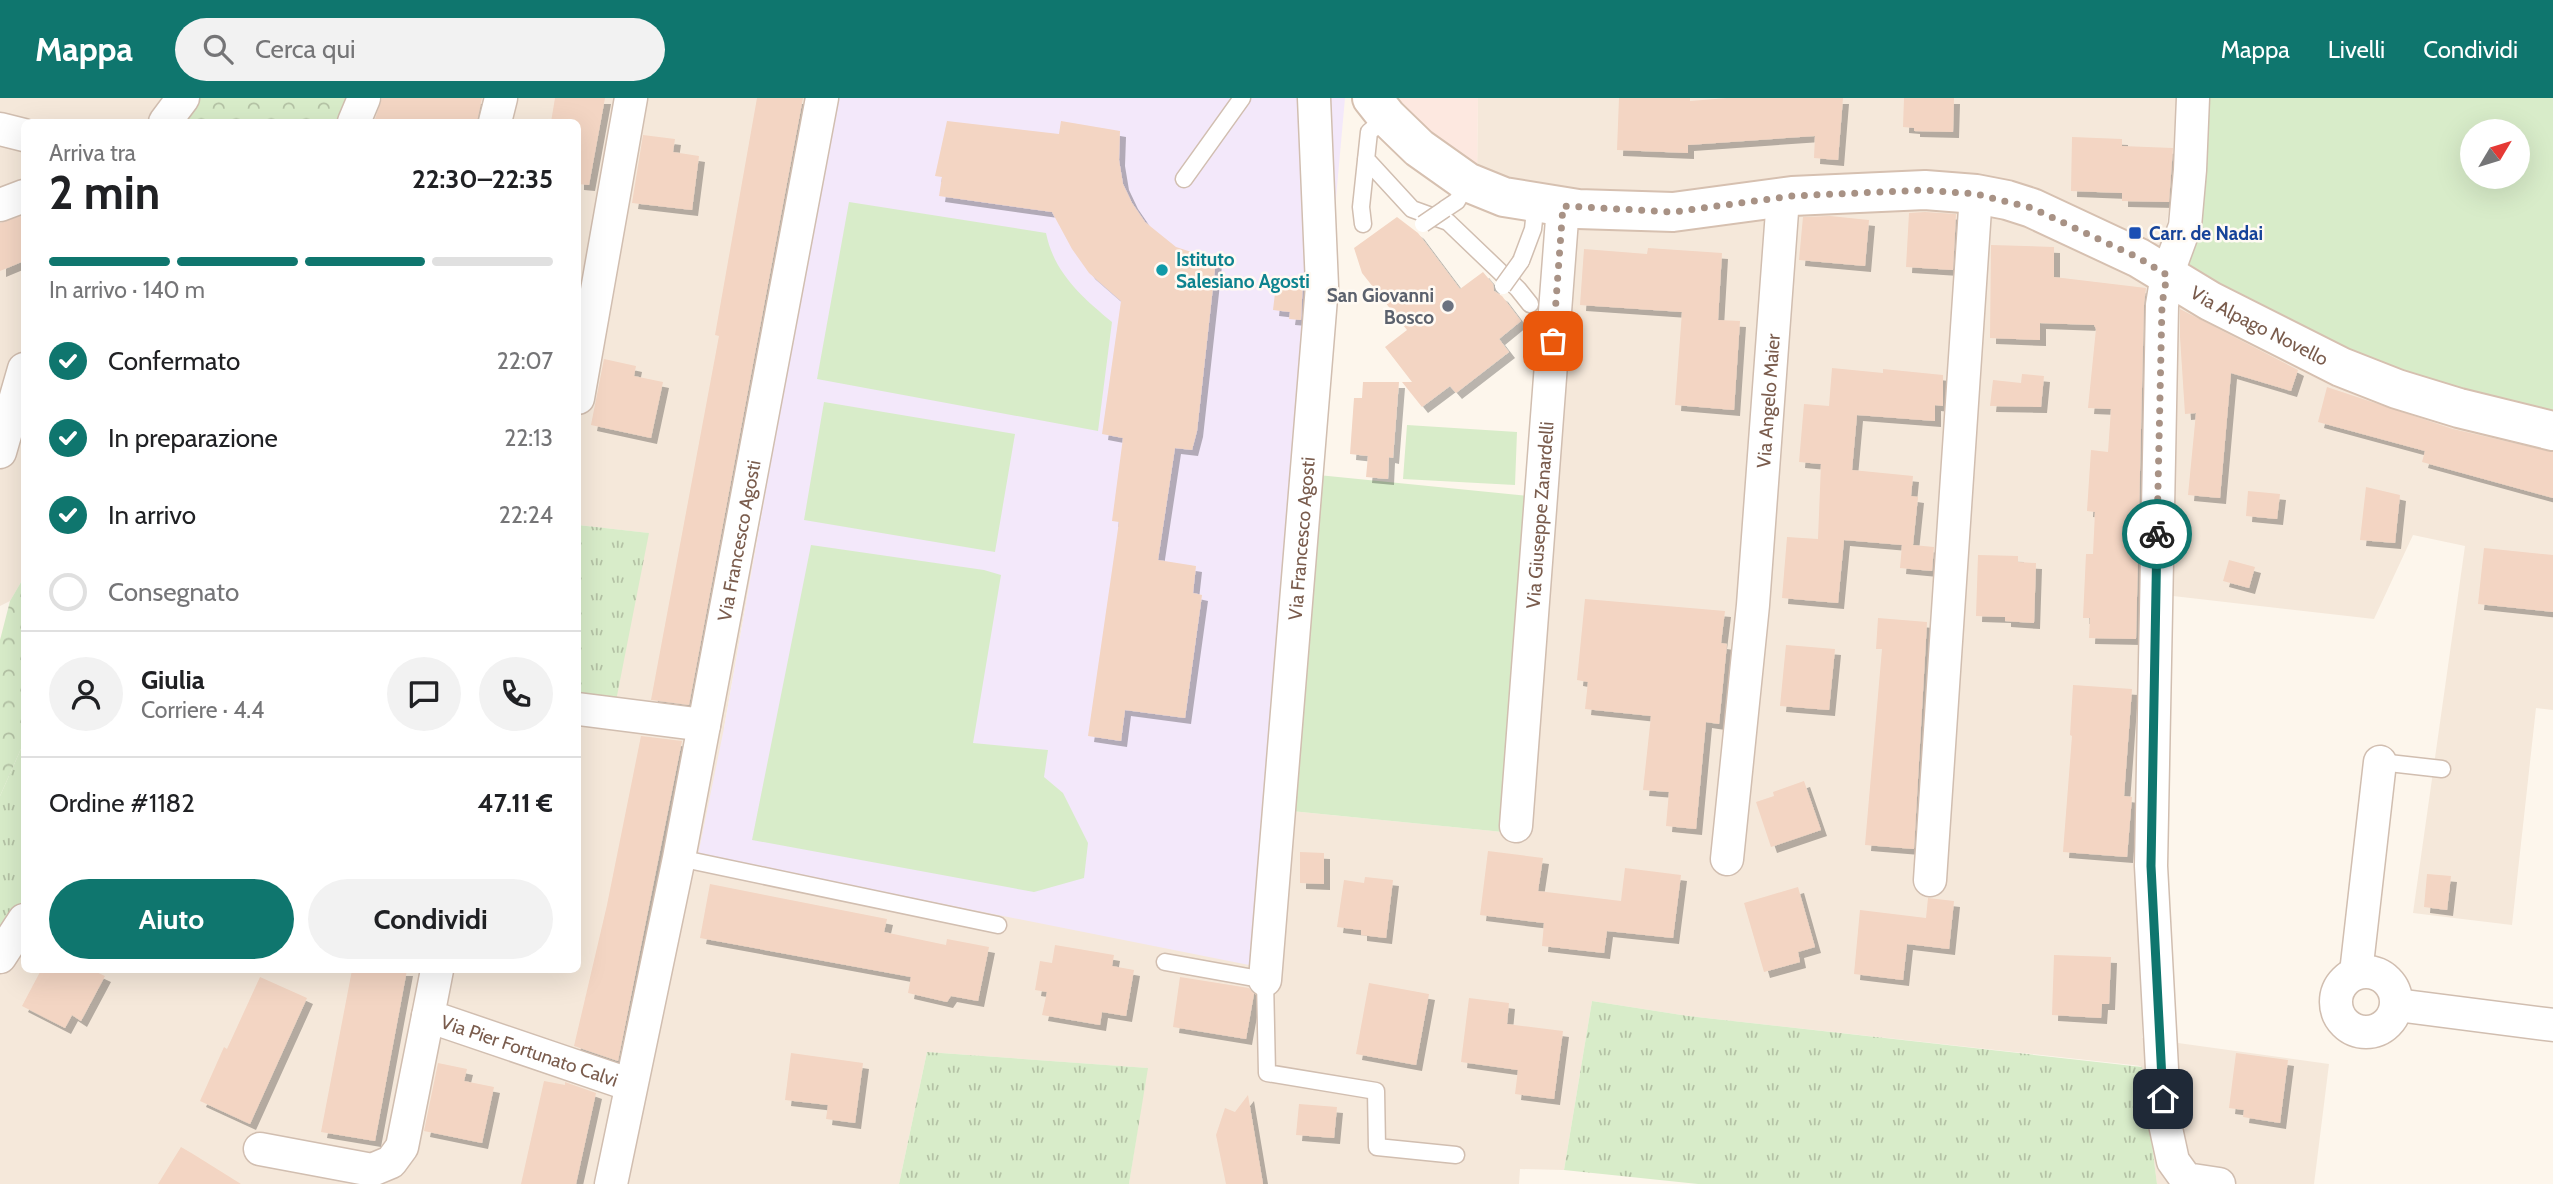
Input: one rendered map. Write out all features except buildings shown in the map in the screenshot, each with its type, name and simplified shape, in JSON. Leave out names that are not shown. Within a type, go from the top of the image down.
[{"type":"street","points":[[168,119],[183,98]]},
{"type":"street","points":[[355,119],[364,98]]},
{"type":"street","points":[[496,119],[501,98]]},
{"type":"street","points":[[581,381],[631,98]]},
{"type":"street","name":"Via Francesco Agosti","points":[[611,1184],[679,859],[822,98]]},
{"type":"street","name":"Via Francesco Agosti","points":[[1265,980],[1322,286],[1314,98]]},
{"type":"street","points":[[2193,98],[2185,226],[2167,275],[2162,304],[2151,866],[2165,1124],[2173,1161],[2186,1179],[2219,1184]]},
{"type":"street","name":"Via Alpago Novello","points":[[1379,108],[1419,148],[1456,196],[1673,212],[1783,198],[1925,190],[1976,194],[2032,208],[2139,258],[2210,300],[2341,367],[2397,389],[2459,408],[2553,431]]},
{"type":"street","points":[[0,129],[21,134]]},
{"type":"street","points":[[1930,880],[1976,194]]},
{"type":"street","points":[[0,205],[21,197]]},
{"type":"street","name":"Via Angelo Maier","points":[[1727,859],[1752,605],[1783,198]]},
{"type":"street","name":"Via Giuseppe Zanardelli","points":[[1516,826],[1534,202]]},
{"type":"street","points":[[0,452],[21,379]]},
{"type":"street","points":[[581,709],[704,725]]},
{"type":"street","points":[[2356,973],[2380,762]]},
{"type":"street","points":[[0,957],[21,925]]},
{"type":"street","points":[[2371,972],[2385,978],[2395,990],[2397,1005],[2390,1020],[2378,1030],[2362,1032],[2348,1026],[2338,1013],[2336,997],[2343,983],[2356,973],[2371,972]]},
{"type":"street","name":"Via Pier Fortunato Calvi","points":[[260,1149],[372,1170],[391,1162],[402,1147],[436,973]]},
{"type":"street","points":[[2397,1005],[2553,1025]]},
{"type":"street","name":"Via Pier Fortunato Calvi","points":[[428,1016],[631,1085]]},
{"type":"lane","points":[[1184,179],[1242,98]]},
{"type":"lane","points":[[1363,224],[1361,207],[1369,132],[1379,108]]},
{"type":"lane","points":[[1366,159],[1412,209],[1448,222],[1510,281],[1530,304]]},
{"type":"lane","points":[[1419,227],[1456,196]]},
{"type":"lane","points":[[1500,288],[1521,261],[1533,229],[1534,202]]},
{"type":"lane","points":[[2380,762],[2442,769]]},
{"type":"lane","points":[[679,859],[998,925]]},
{"type":"lane","points":[[1165,962],[1265,980],[1268,1073],[1376,1091],[1377,1147],[1456,1155]]},
{"type":"shaded area","points":[[0,98],[193,98],[174,119],[21,119],[21,582],[10,601],[0,606]]},
{"type":"shaded area","points":[[349,98],[835,98],[724,728],[1271,809],[1503,832],[1550,219],[1477,176],[1478,98],[2186,98],[2161,262],[2553,432],[2553,710],[2536,708],[2512,925],[2413,913],[2465,546],[2413,535],[2374,619],[2147,593],[2142,1038],[2329,1064],[2314,1184],[2157,1184],[2141,1066],[1688,1016],[1592,1001],[1564,1170],[1520,1169],[1519,1184],[1129,1184],[1147,1068],[927,1052],[899,1184],[0,1184],[0,945],[21,912],[21,973],[581,973],[581,698],[648,533],[581,525],[581,119],[342,119]]},
{"type":"shaded area","points":[[835,98],[1345,98],[1328,287],[1254,966],[698,855],[724,728]]},
{"type":"shaded area","points":[[1385,98],[1478,98],[1477,176]]},
{"type":"green space","points":[[193,98],[349,98],[342,119],[174,119]]},
{"type":"green space","points":[[2195,98],[2553,98],[2553,432],[2420,390],[2177,270]]},
{"type":"green space","points":[[849,202],[1046,233],[1062,272],[1090,303],[1112,322],[1098,431],[817,379]]},
{"type":"green space","points":[[824,402],[1015,434],[995,552],[804,520]]},
{"type":"green space","points":[[1407,425],[1517,432],[1515,485],[1403,479]]},
{"type":"green space","points":[[1308,474],[1529,496],[1503,832],[1271,809]]},
{"type":"green space","points":[[581,525],[649,533],[614,711],[581,706]]},
{"type":"green space","points":[[811,545],[984,570],[1001,575],[973,743],[1048,750],[1044,777],[1063,793],[1088,843],[1084,878],[1034,892],[752,840]]},
{"type":"green space","points":[[21,582],[21,749],[0,796],[0,640],[10,601]]},
{"type":"green space","points":[[21,749],[21,912],[0,945],[0,796]]},
{"type":"green space","points":[[1592,1001],[1688,1016],[2142,1067],[2157,1184],[1698,1184],[1564,1170]]},
{"type":"green space","points":[[927,1052],[1148,1068],[1129,1184],[899,1184]]},
{"type":"way so far","points":[[1553,341],[1563,206],[1578,209],[1673,212],[1792,196],[1925,190],[1976,194],[2007,200],[2032,208],[2139,258],[2167,275],[2162,304],[2157,534]]},
{"type":"place","name":"Carr. de Nadai","points":[[2135,233]]},
{"type":"place","name":"Istituto Salesiano Agosti","points":[[1162,270]]},
{"type":"place","name":"San Giovanni Bosco","points":[[1448,306]]},
{"type":"route","points":[[2157,534],[2151,866],[2163,1099]]}]
